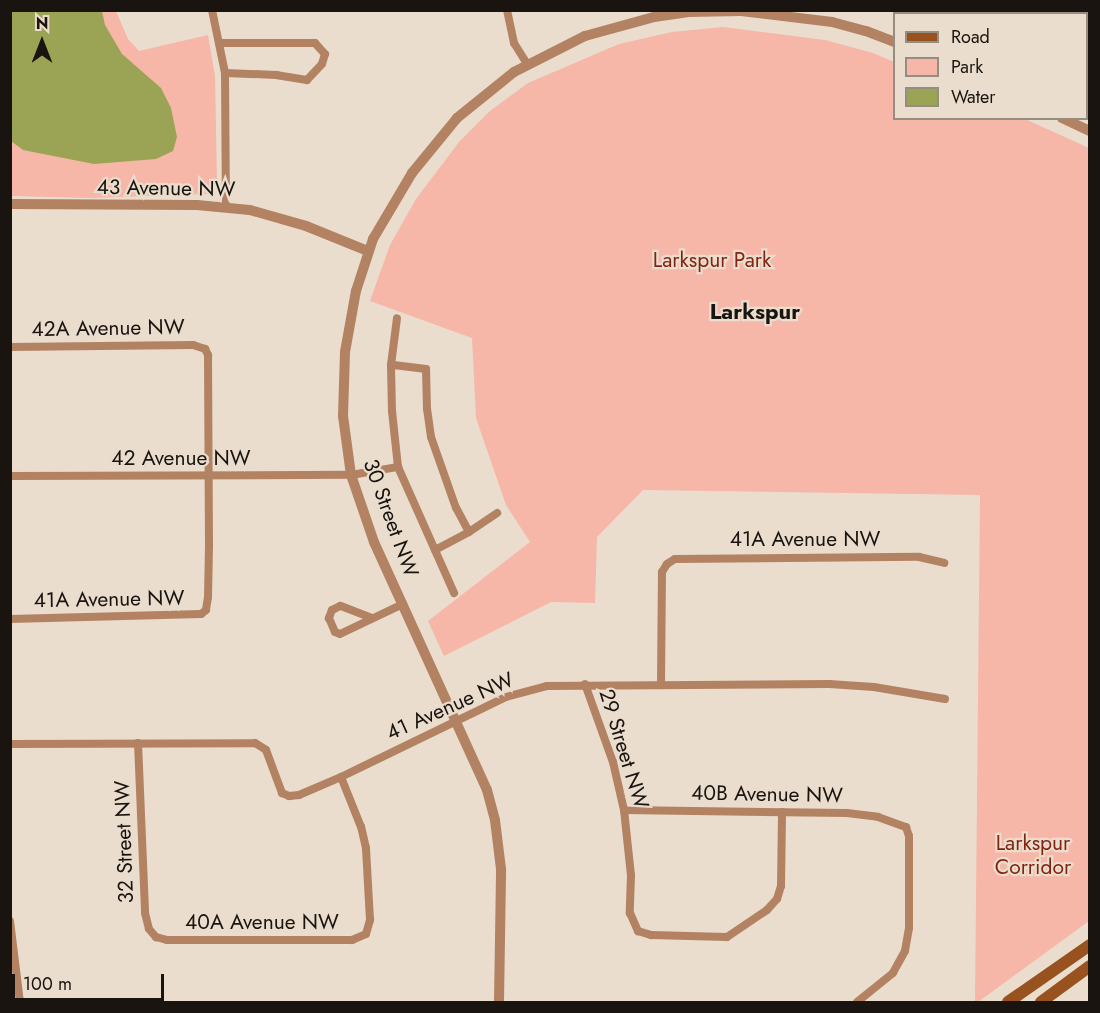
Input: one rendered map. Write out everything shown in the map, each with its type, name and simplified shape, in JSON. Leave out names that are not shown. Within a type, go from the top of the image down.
[{"type":"main road","points":[[1008,1002],[1089,945]]},
{"type":"main road","points":[[1041,1002],[1089,966]]},
{"type":"street","points":[[212,10],[225,73],[226,207]]},
{"type":"street","points":[[507,10],[514,43],[526,64]]},
{"type":"street","name":"30 Street NW","points":[[500,1002],[501,869],[495,820],[487,790],[374,542],[351,475],[343,416],[343,373],[351,310],[368,251],[383,219],[412,173],[445,130],[487,93],[526,64],[585,36],[643,15],[715,11],[769,12],[849,25],[893,42]]},
{"type":"street","points":[[219,43],[315,43],[325,54],[322,64],[307,80],[277,75],[225,73]]},
{"type":"street","points":[[1066,120],[1089,131]]},
{"type":"street","name":"43 Avenue NW","points":[[10,206],[226,207],[286,219],[368,251]]},
{"type":"street","points":[[397,318],[391,365],[392,411],[398,467],[454,593]]},
{"type":"street","name":"42A Avenue NW","points":[[10,347],[193,345],[205,349],[208,354],[208,477]]},
{"type":"street","points":[[391,365],[426,369],[427,409],[431,437],[452,498],[469,532]]},
{"type":"street","name":"42 Avenue NW","points":[[10,476],[351,475],[398,467]]},
{"type":"street","name":"41A Avenue NW","points":[[10,620],[194,616],[206,610],[208,597],[208,477]]},
{"type":"street","points":[[435,550],[469,532],[497,513]]},
{"type":"street","name":"41A Avenue NW","points":[[661,684],[662,576],[667,564],[683,557],[919,557],[944,563]]},
{"type":"street","name":"30 Street NW","points":[[372,618],[340,606],[332,610],[328,618],[335,632],[340,634],[403,604]]},
{"type":"street","name":"41 Avenue NW","points":[[10,744],[255,743],[266,750],[282,792],[289,796],[299,795],[341,777],[506,697],[533,689],[585,684],[829,684],[874,687],[945,699]]},
{"type":"street","name":"29 Street NW","points":[[585,684],[613,762],[624,810],[631,875],[630,913],[632,922],[638,931],[651,935],[727,937],[767,910],[780,893],[782,812]]},
{"type":"street","name":"32 Street NW","points":[[138,743],[145,913],[149,929],[156,937]]},
{"type":"street","name":"40A Avenue NW","points":[[156,937],[167,940],[352,940],[366,934],[370,920],[366,848],[362,826],[341,777]]},
{"type":"street","name":"40B Avenue NW","points":[[624,810],[861,814],[893,821],[906,827],[909,836],[909,928],[900,963],[884,982],[857,1002]]},
{"type":"street","points":[[10,921],[20,1002]]},
{"type":"green space","points":[[11,11],[116,11],[128,39],[139,51],[208,35],[215,76],[217,181],[208,194],[89,198],[11,196]]},
{"type":"green space","points":[[1089,11],[1089,112],[1088,12],[982,12]]},
{"type":"green space","name":"Larkspur Park","points":[[723,27],[825,40],[873,53],[893,62],[893,120],[1027,120],[1089,148],[1089,921],[978,1002],[975,1002],[980,495],[643,490],[597,537],[595,603],[551,602],[444,656],[428,621],[530,542],[506,505],[476,418],[472,338],[370,301],[390,245],[416,199],[459,142],[490,111],[528,83],[619,44],[672,32]]},
{"type":"water","points":[[10,11],[102,11],[105,25],[122,54],[161,88],[171,108],[177,137],[173,151],[156,159],[94,164],[23,150],[11,141]]},
{"type":"district","name":"Larkspur","points":[[755,312]]},
{"type":"park label","name":"Larkspur Corridor","points":[[1033,855]]}]
